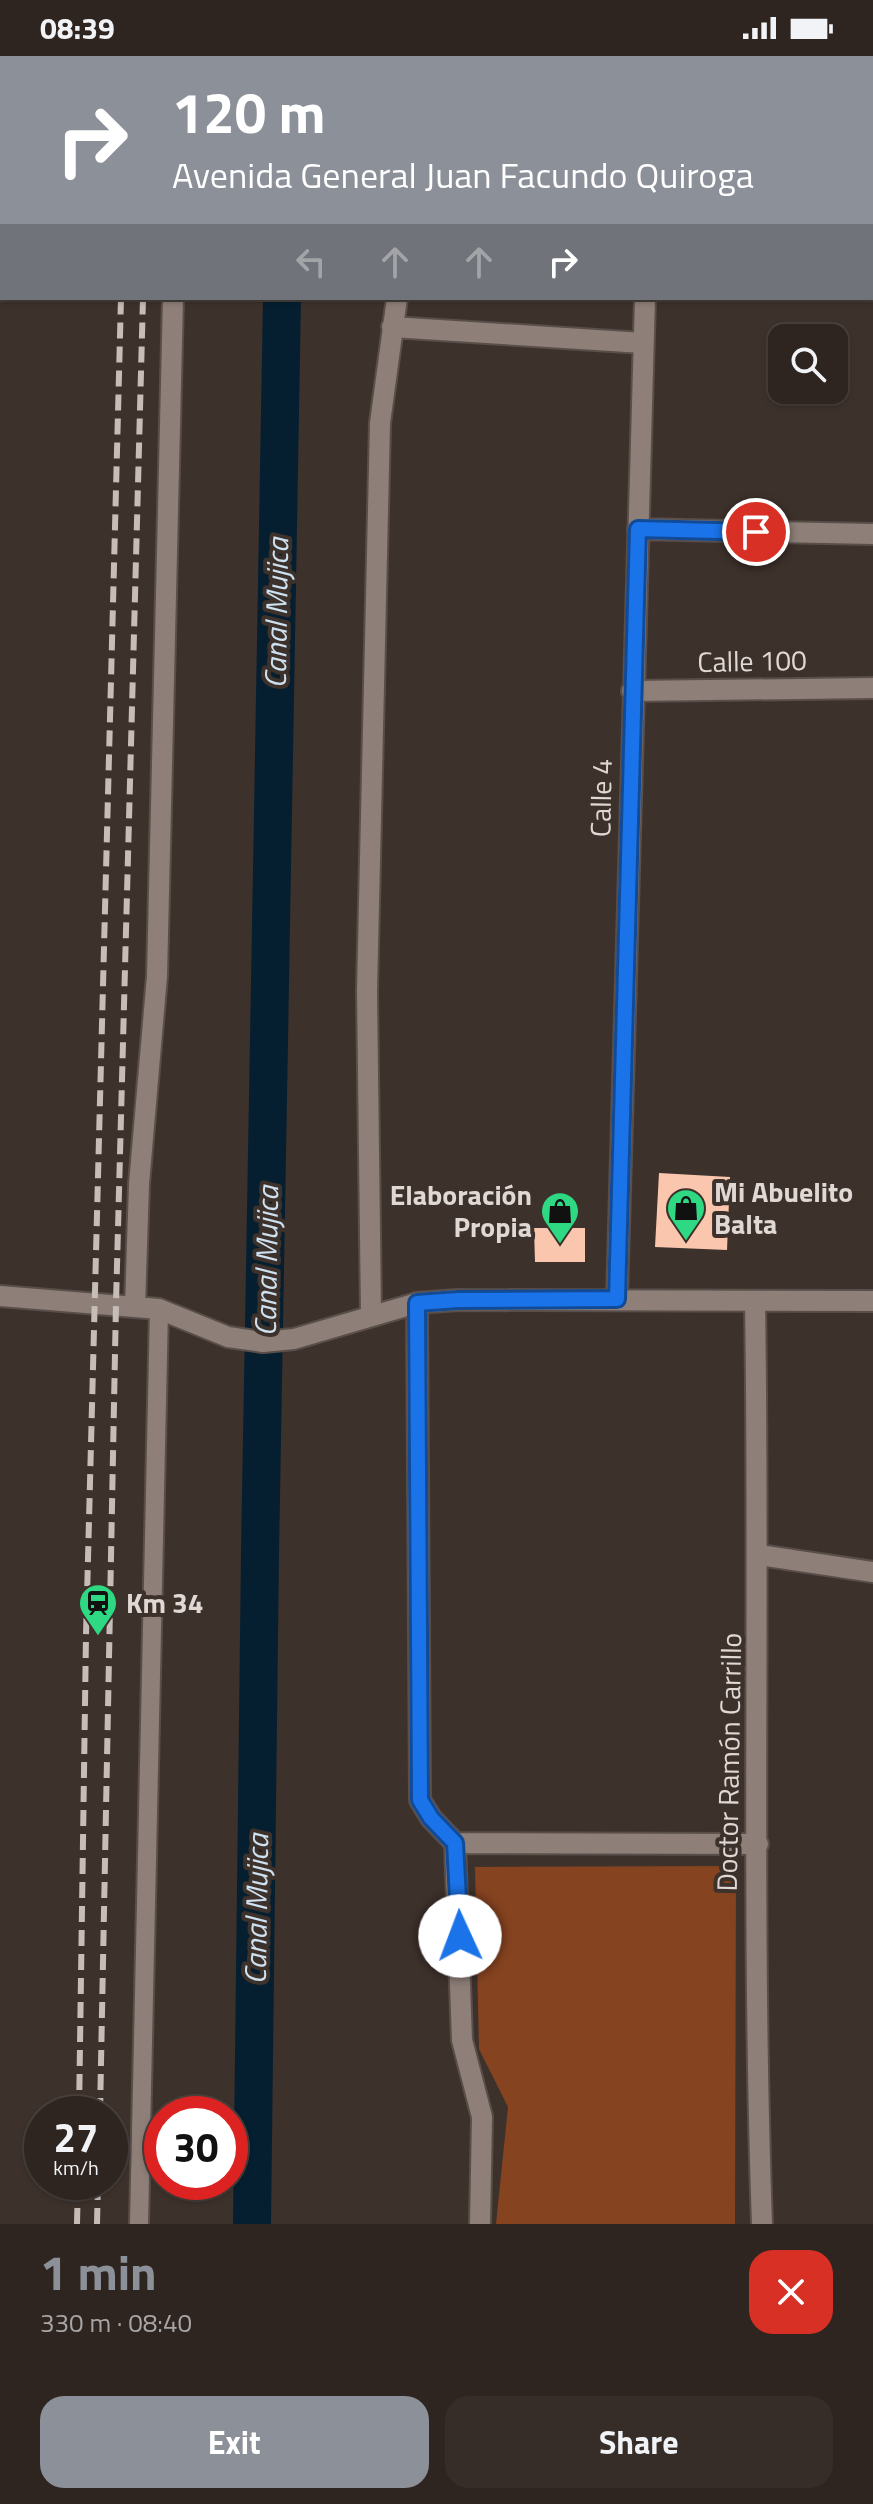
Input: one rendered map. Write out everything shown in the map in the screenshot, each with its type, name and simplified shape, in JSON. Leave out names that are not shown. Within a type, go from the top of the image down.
[{"type":"street","points":[[135,1307],[139,1184],[157,976],[173,300]]},
{"type":"street","points":[[371,1314],[367,991],[380,423],[397,300]]},
{"type":"street","name":"Calle 4","points":[[617,1299],[645,300]]},
{"type":"street","points":[[392,327],[643,343]]},
{"type":"street","points":[[638,529],[873,534]]},
{"type":"street","name":"Calle 100","points":[[632,691],[873,688]]},
{"type":"street","points":[[0,1296],[159,1309],[228,1337],[263,1342],[294,1339],[417,1303],[458,1300],[873,1301]]},
{"type":"street","name":"Doctor Ramón Carrillo","points":[[755,1301],[759,1555],[755,2028],[762,2224]]},
{"type":"street","points":[[417,1303],[420,1800],[431,1818],[455,1843],[462,2040],[482,2117],[480,2224]]},
{"type":"street","points":[[759,1555],[873,1572]]},
{"type":"street","points":[[455,1843],[758,1844]]},
{"type":"lane","points":[[139,2224],[159,1309]]},
{"type":"shaded area","points":[[736,1866],[735,2224],[496,2224],[508,2107],[479,2049],[475,1867]]},
{"type":"building","points":[[659,1173],[730,1177],[727,1250],[655,1247]]},
{"type":"building","name":"Elaboración Propia","points":[[534,1228],[585,1228],[585,1262],[535,1262]]},
{"type":"waterway","name":"Canal Mujica","points":[[252,2224],[260,1553],[282,300]]},
{"type":"railway","points":[[79,2096],[86,1635],[121,300]]},
{"type":"railway","points":[[100,2096],[116,1303],[143,300]]},
{"type":"railway","points":[[77,2224],[78,2200]]},
{"type":"railway","points":[[97,2224],[98,2200]]},
{"type":"place","name":"Mi Abuelito Balta","points":[[686,1242]]},
{"type":"place","name":"Elaboración Propia","points":[[560,1245]]},
{"type":"place","name":"Km 34","points":[[98,1637]]},
{"type":"route","points":[[460,1936],[455,1843],[431,1818],[420,1800],[417,1303],[617,1299],[638,529],[756,532]]}]
